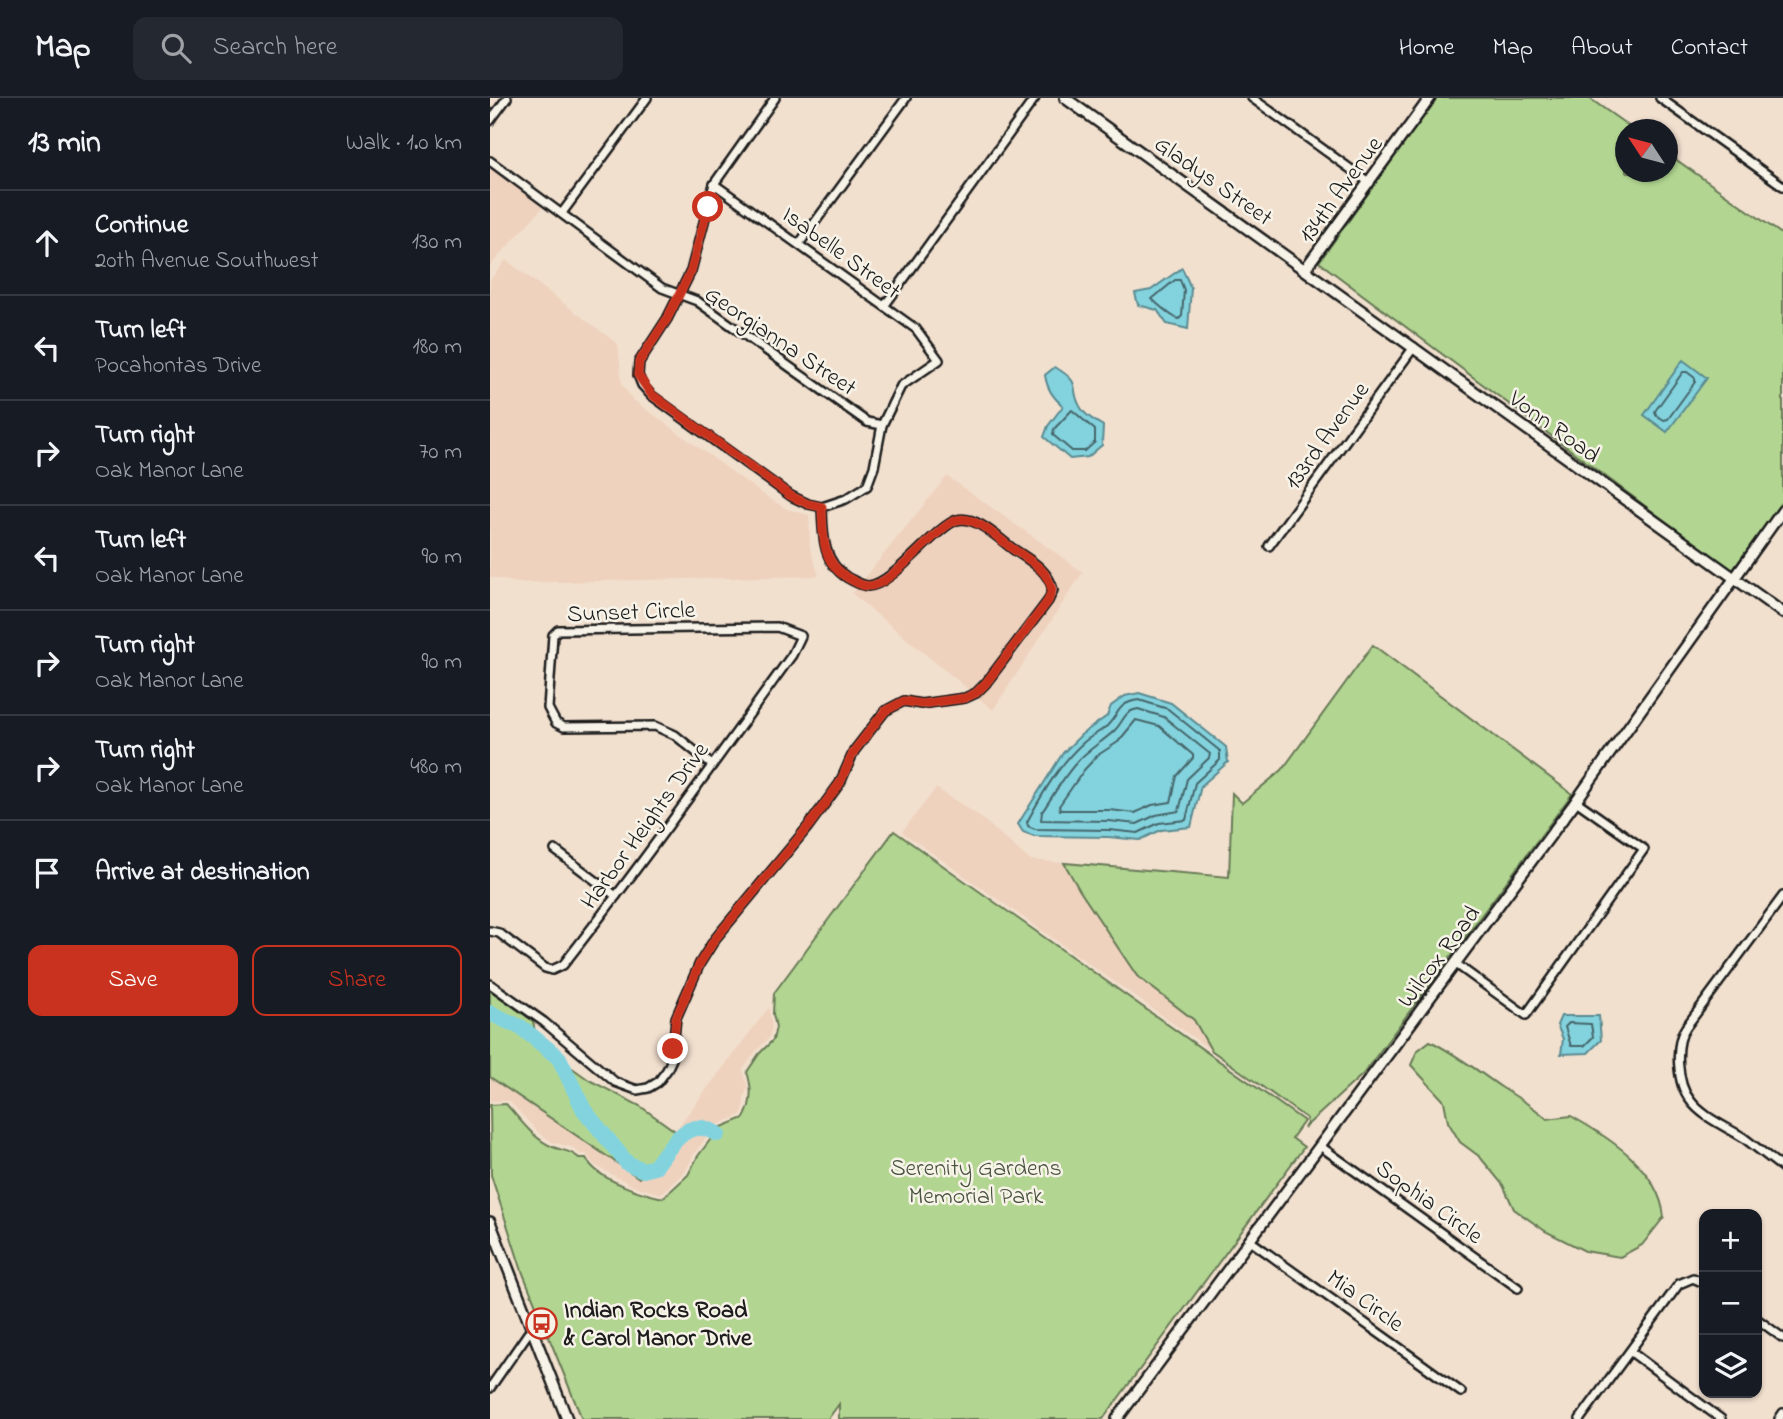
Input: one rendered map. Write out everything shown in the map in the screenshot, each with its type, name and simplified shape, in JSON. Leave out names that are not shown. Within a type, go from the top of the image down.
[{"type":"street","points":[[490,121],[507,98]]},
{"type":"street","points":[[562,214],[647,98]]},
{"type":"street","points":[[775,98],[714,184],[691,271],[639,362],[638,375],[651,394],[791,496],[822,507],[846,499],[867,486],[874,467],[882,425]]},
{"type":"street","points":[[799,244],[906,98]]},
{"type":"street","points":[[885,305],[1035,98]]},
{"type":"street","name":"Gladys Street","points":[[1065,98],[1306,269]]},
{"type":"street","points":[[1252,98],[1370,183]]},
{"type":"street","name":"134th Avenue","points":[[1306,269],[1430,98]]},
{"type":"street","points":[[1660,98],[1783,186]]},
{"type":"street","name":"Georgianna Street","points":[[490,161],[662,288],[697,302],[867,422],[882,425]]},
{"type":"street","name":"Isabelle Street","points":[[714,184],[916,329],[939,360],[901,386],[882,425]]},
{"type":"street","name":"Vonn Road","points":[[1306,269],[1783,613]]},
{"type":"street","name":"133rd Avenue","points":[[1269,545],[1414,347]]},
{"type":"street","points":[[490,984],[544,1022],[615,1082],[637,1090],[658,1082],[672,1059],[676,1018],[691,981],[710,947],[807,828],[840,783],[854,751],[885,711],[904,701],[921,704],[942,702],[976,693],[1048,601],[1052,590],[1044,571],[974,522],[959,519],[878,583],[869,587],[859,584],[845,577],[828,557],[823,544],[822,507]]},
{"type":"street","name":"Wilcox Road","points":[[1117,1419],[1576,801],[1783,510]]},
{"type":"street","name":"Sunset Circle","points":[[712,765],[675,735],[655,726],[564,727],[556,723],[548,708],[553,635],[558,630],[777,627],[801,636]]},
{"type":"street","name":"Harbor Heights Drive","points":[[490,931],[499,933],[545,968],[557,969],[616,896],[712,765],[792,655],[801,636]]},
{"type":"street","points":[[1456,964],[1526,1015],[1644,849],[1576,801]]},
{"type":"street","points":[[555,850],[616,896]]},
{"type":"street","points":[[1783,897],[1681,1034],[1677,1050],[1687,1098],[1783,1168]]},
{"type":"street","name":"Sophia Circle","points":[[1320,1146],[1518,1288]]},
{"type":"street","points":[[490,1222],[567,1419]]},
{"type":"street","name":"Mia Circle","points":[[1249,1240],[1461,1392]]},
{"type":"street","points":[[1580,1419],[1679,1284],[1693,1278],[1699,1281]]},
{"type":"street","points":[[1762,1323],[1783,1338]]},
{"type":"street","points":[[490,1388],[531,1329]]},
{"type":"street","points":[[1631,1352],[1721,1419]]},
{"type":"street","points":[[1779,1419],[1783,1413]]},
{"type":"shaded area","points":[[490,167],[544,206],[490,266]]},
{"type":"shaded area","points":[[506,260],[618,344],[622,384],[632,399],[764,495],[787,509],[809,515],[810,548],[819,576],[517,583],[490,577],[490,280]]},
{"type":"shaded area","points":[[947,476],[1083,572],[993,710],[978,697],[990,686],[1052,603],[1057,592],[1055,580],[1047,567],[977,518],[960,514],[947,519],[875,579],[868,582],[863,580]]},
{"type":"shaded area","points":[[960,524],[973,526],[1040,574],[1047,589],[1043,599],[982,679],[969,690],[852,594],[857,588],[871,591],[882,587]]},
{"type":"shaded area","points":[[936,788],[978,815],[1030,860],[1064,863],[1137,976],[1195,1020],[1211,1050],[902,832]]},
{"type":"shaded area","points":[[769,1007],[772,1027],[769,1038],[743,1070],[748,1087],[741,1115],[715,1126],[694,1154],[685,1172],[661,1194],[633,1186],[594,1165],[586,1154],[554,1143],[540,1134],[509,1101],[490,1101],[490,1077],[639,1178]]},
{"type":"green space","points":[[1437,98],[1589,98],[1619,119],[1615,119],[1615,182],[1678,182],[1678,161],[1783,235],[1783,501],[1732,571],[1319,262]]},
{"type":"green space","points":[[1373,645],[1572,794],[1363,1074],[1304,1128],[1306,1118],[1211,1050],[1194,1020],[1137,976],[1064,863],[1229,877],[1232,793],[1242,803],[1282,770]]},
{"type":"green space","name":"Serenity Gardens Memorial Park","points":[[894,831],[1304,1121],[1292,1138],[1304,1147],[1103,1419],[839,1419],[839,1404],[828,1419],[582,1419],[522,1271],[491,1175],[490,1105],[506,1104],[539,1139],[579,1158],[586,1158],[599,1173],[609,1179],[631,1189],[663,1198],[688,1175],[698,1156],[719,1128],[744,1118],[750,1095],[747,1072],[773,1040],[776,1027],[773,1014],[774,993]]},
{"type":"green space","points":[[490,990],[533,1021],[536,1037],[561,1060],[589,1080],[640,1106],[675,1131],[639,1178],[490,1077]]},
{"type":"green space","points":[[1430,1041],[1467,1063],[1547,1119],[1571,1116],[1601,1134],[1630,1157],[1653,1184],[1664,1217],[1642,1245],[1620,1257],[1585,1251],[1545,1231],[1514,1209],[1503,1185],[1480,1157],[1460,1142],[1448,1122],[1444,1101],[1411,1065],[1417,1051]]},
{"type":"water","points":[[1182,268],[1191,288],[1188,329],[1167,324],[1157,310],[1138,305],[1135,293],[1151,290]]},
{"type":"water","points":[[1683,360],[1707,378],[1667,432],[1644,415]]},
{"type":"water","points":[[1055,367],[1073,382],[1077,401],[1083,411],[1103,426],[1102,445],[1088,457],[1070,459],[1044,437],[1048,426],[1063,406],[1051,392],[1046,380],[1045,375]]},
{"type":"water","points":[[1139,693],[1171,703],[1226,747],[1228,762],[1201,786],[1191,827],[1161,830],[1140,840],[1034,836],[1023,832],[1018,824],[1063,753],[1082,734],[1107,716],[1111,706],[1125,696]]},
{"type":"water","points":[[1561,1016],[1599,1016],[1601,1040],[1588,1053],[1561,1054],[1563,1039],[1557,1025]]},
{"type":"waterway","points":[[490,1013],[522,1028],[559,1058],[584,1110],[627,1163],[643,1170],[655,1167],[674,1142],[694,1128],[718,1134]]},
{"type":"place","name":"Indian Rocks Road & Carol Manor Drive","points":[[541,1323]]},
{"type":"route","points":[[673,1049],[676,1018],[700,963],[715,939],[807,828],[840,783],[854,751],[885,711],[904,701],[921,704],[942,702],[976,693],[1048,601],[1052,590],[1051,582],[1044,571],[974,522],[959,519],[878,583],[869,587],[845,577],[828,557],[823,544],[822,507],[791,496],[642,385],[638,375],[639,362],[667,319],[691,271],[708,207]]}]
